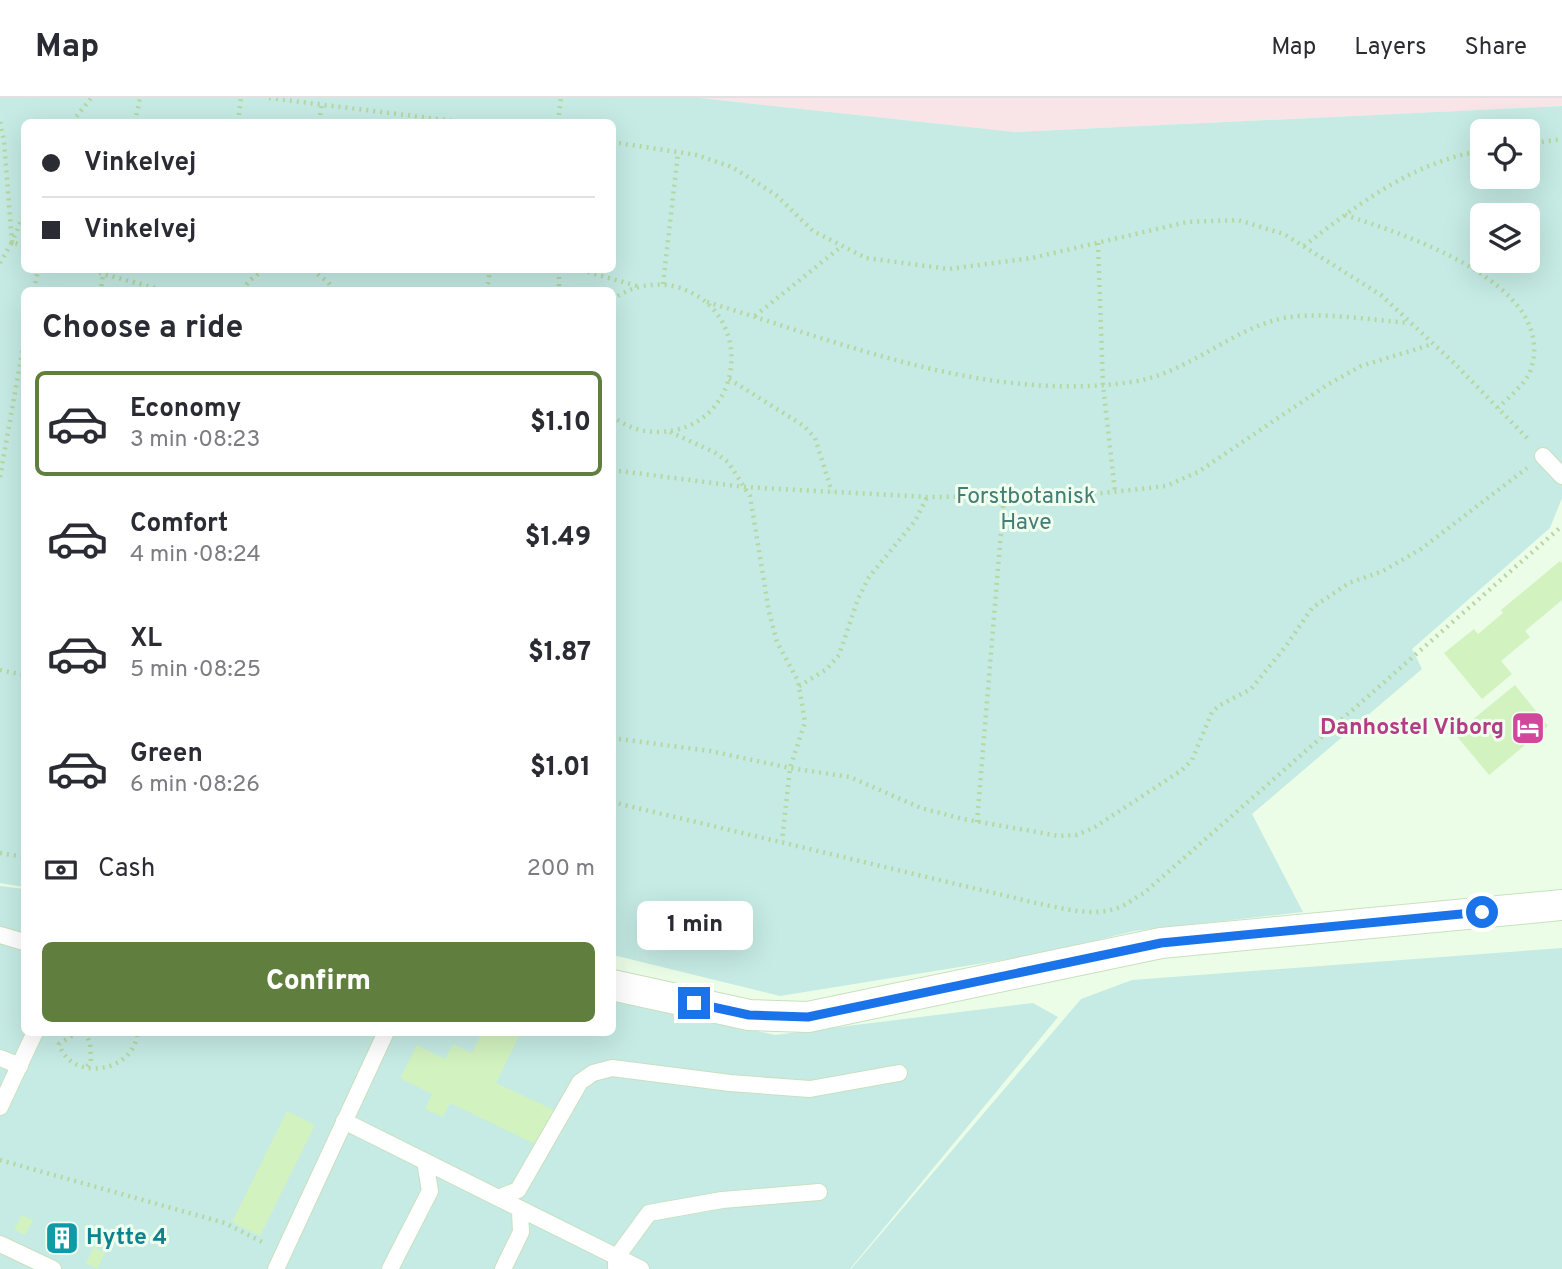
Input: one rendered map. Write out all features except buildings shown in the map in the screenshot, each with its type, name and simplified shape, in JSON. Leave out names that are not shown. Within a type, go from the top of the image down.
[{"type":"street","points":[[616,986],[749,1015],[808,1017],[1161,943],[1562,905]]},
{"type":"lane","points":[[1543,456],[1562,476]]},
{"type":"lane","points":[[0,936],[21,941]]},
{"type":"lane","points":[[0,1107],[33,1036]]},
{"type":"lane","points":[[276,1269],[384,1036]]},
{"type":"lane","points":[[0,1058],[20,1066]]},
{"type":"lane","points":[[498,1198],[518,1190],[580,1082],[593,1073],[612,1068],[730,1083],[810,1089],[899,1073]]},
{"type":"lane","points":[[344,1121],[498,1198],[616,1264],[641,1269]]},
{"type":"lane","points":[[390,1269],[430,1191],[425,1161]]},
{"type":"lane","points":[[616,1264],[649,1213],[722,1200],[819,1192]]},
{"type":"lane","points":[[503,1269],[521,1232],[520,1211]]},
{"type":"lane","points":[[0,1244],[53,1269]]},
{"type":"path","points":[[74,119],[90,98]]},
{"type":"path","points":[[136,119],[140,98]]},
{"type":"path","points":[[238,119],[241,98]]},
{"type":"path","points":[[269,98],[439,119]]},
{"type":"path","points":[[558,119],[561,98]]},
{"type":"path","points":[[320,119],[322,104]]},
{"type":"path","points":[[0,122],[12,242]]},
{"type":"path","points":[[1540,142],[1562,139]]},
{"type":"path","points":[[616,143],[697,155],[732,167],[776,195],[813,231],[866,258],[949,270],[1032,258],[1186,222],[1238,220],[1284,234],[1381,295],[1498,408],[1543,456],[1421,549],[1383,571],[1349,583],[1312,608],[1251,690],[1220,705],[1212,712],[1199,747],[1182,770],[1095,827],[1077,835],[1059,836],[978,822],[921,808],[850,777],[790,768],[732,755],[616,739]]},
{"type":"path","points":[[663,284],[678,152]]},
{"type":"path","points":[[1304,246],[1363,200],[1427,167],[1470,154]]},
{"type":"path","points":[[1345,215],[1395,231],[1476,268],[1520,306],[1531,328],[1534,351],[1529,373],[1498,408]]},
{"type":"path","points":[[0,262],[21,221]]},
{"type":"path","points":[[12,242],[21,245]]},
{"type":"path","points":[[1098,243],[1103,385],[1115,492]]},
{"type":"path","points":[[754,316],[842,246]]},
{"type":"path","points":[[107,273],[153,287]]},
{"type":"path","points":[[244,287],[260,273]]},
{"type":"path","points":[[316,273],[332,287]]},
{"type":"path","points":[[591,273],[639,287]]},
{"type":"path","points":[[616,298],[639,287],[663,284],[687,290],[707,302],[896,359],[971,377],[1037,385],[1135,382],[1185,365],[1242,333],[1294,316],[1410,323]]},
{"type":"path","points":[[616,419],[645,432],[670,432],[692,424],[712,410],[729,379],[732,367],[731,343],[722,321],[707,302]]},
{"type":"path","points":[[616,470],[744,486],[928,497],[1077,496],[1166,485],[1198,472],[1327,385],[1361,366],[1433,344]]},
{"type":"path","points":[[0,477],[21,359]]},
{"type":"path","points":[[729,379],[804,426],[815,438],[832,492]]},
{"type":"path","points":[[670,432],[714,452],[728,462],[750,496],[774,632],[799,686],[805,722],[790,768],[782,842]]},
{"type":"path","points":[[978,822],[1004,496]]},
{"type":"path","points":[[799,686],[827,669],[839,655],[858,599],[869,577],[915,521],[928,497]]},
{"type":"path","points":[[616,803],[1036,903],[1080,911],[1106,911],[1120,907],[1144,893],[1562,526]]},
{"type":"path","points":[[0,670],[21,674]]},
{"type":"path","points":[[0,853],[21,857]]},
{"type":"path","points":[[72,1036],[59,1044],[67,1059],[100,1070],[122,1060],[135,1048],[137,1036]]},
{"type":"path","points":[[85,1067],[91,1062],[86,1036]]},
{"type":"path","points":[[0,1160],[225,1223],[284,1252]]},
{"type":"shaded area","points":[[700,98],[1562,98],[1562,106],[1015,132]]},
{"type":"green space","name":"Forstbotanisk Have","points":[[0,98],[700,98],[1015,132],[1562,106],[1562,498],[1550,528],[1412,649],[1422,669],[1252,814],[1303,912],[1134,931],[1040,954],[780,996],[616,956],[616,287],[21,287],[21,886],[0,883]]},
{"type":"green space","points":[[0,886],[21,889],[21,1036],[616,1036],[616,1000],[775,1035],[1033,1003],[1058,1017],[850,1269],[0,1269]]},
{"type":"green space","points":[[1562,948],[1562,1269],[851,1269],[1081,999],[1132,980]]},
{"type":"place","name":"Danhostel Viborg","points":[[1528,728]]},
{"type":"place","name":"Hytte 4","points":[[62,1238]]},
{"type":"route","points":[[694,1003],[749,1015],[808,1017],[1161,943],[1482,912]]}]
